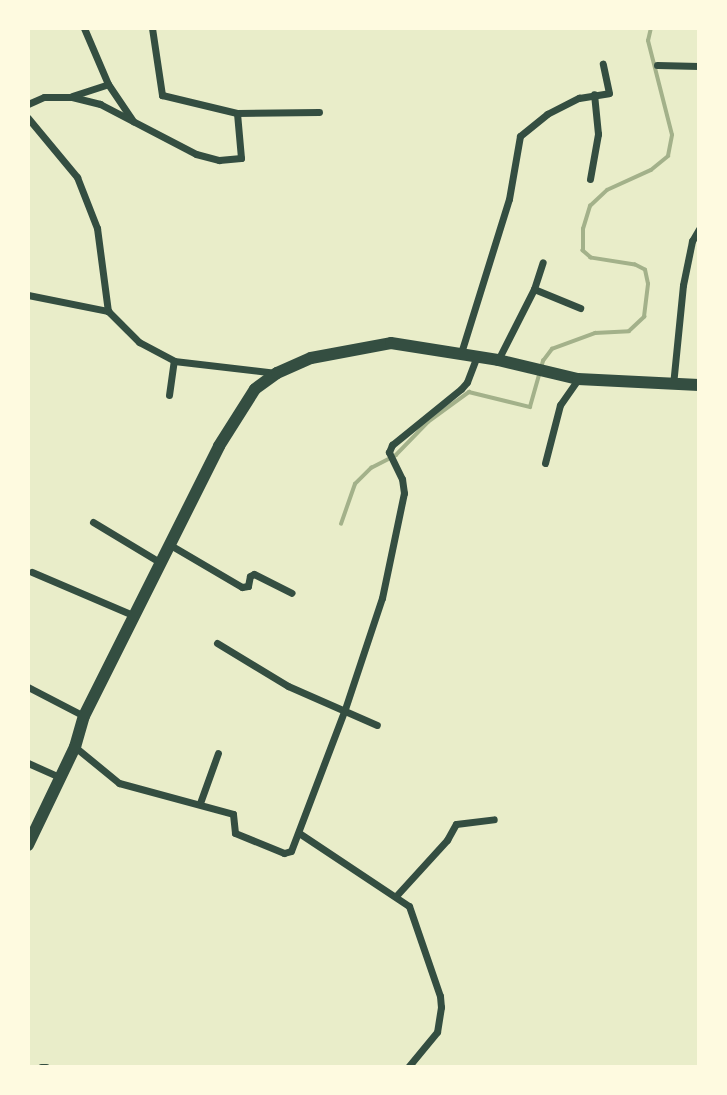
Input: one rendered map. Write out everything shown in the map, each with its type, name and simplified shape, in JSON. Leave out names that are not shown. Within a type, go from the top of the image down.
[{"type":"highway","points":[[28,845],[75,747],[84,716],[238,413],[255,389],[277,373],[311,358],[391,343],[498,360],[578,379],[673,386],[699,385]]},
{"type":"street","points":[[84,28],[108,84],[135,125]]},
{"type":"street","points":[[152,28],[162,95],[237,113],[319,112]]},
{"type":"street","points":[[461,353],[509,199],[517,167],[520,136],[547,114],[594,94],[610,91],[603,64]]},
{"type":"street","points":[[657,65],[699,66]]},
{"type":"street","points":[[72,97],[108,84]]},
{"type":"street","points":[[590,179],[598,134],[594,94]]},
{"type":"street","points":[[28,104],[44,97],[72,97],[100,104],[135,125],[196,154],[232,160],[242,158],[237,113]]},
{"type":"street","points":[[28,118],[77,177],[97,228],[108,311]]},
{"type":"street","points":[[673,386],[683,285],[692,241],[699,229]]},
{"type":"street","points":[[498,360],[534,289],[543,262]]},
{"type":"street","points":[[534,289],[580,308]]},
{"type":"street","points":[[28,295],[108,311],[139,342],[174,361],[277,373]]},
{"type":"street","points":[[75,747],[120,782],[233,814],[235,833],[284,853],[291,851],[345,709],[382,598],[404,493],[389,452],[401,435],[467,382],[477,356]]},
{"type":"street","points":[[169,395],[174,361]]},
{"type":"street","points":[[545,463],[560,405],[578,379]]},
{"type":"street","points":[[93,522],[161,563]]},
{"type":"street","points":[[172,545],[242,587],[248,586],[250,576],[254,574],[292,593]]},
{"type":"street","points":[[32,572],[135,615]]},
{"type":"street","points":[[217,643],[288,687],[345,709],[377,725]]},
{"type":"street","points":[[28,687],[84,716]]},
{"type":"street","points":[[200,803],[219,753]]},
{"type":"street","points":[[28,763],[59,777]]},
{"type":"street","points":[[396,896],[447,840],[456,824],[494,819]]},
{"type":"street","points":[[299,832],[409,906],[440,996],[441,1007],[437,1032],[408,1067]]},
{"type":"waterway","points":[[341,524],[355,484],[371,468],[396,455],[428,422],[469,392],[530,407],[543,361],[552,349],[595,333],[629,331],[644,317],[648,284],[645,270],[635,265],[591,258],[583,251],[583,229],[590,206],[607,190],[651,170],[668,156],[672,135],[648,41],[651,28]]}]
